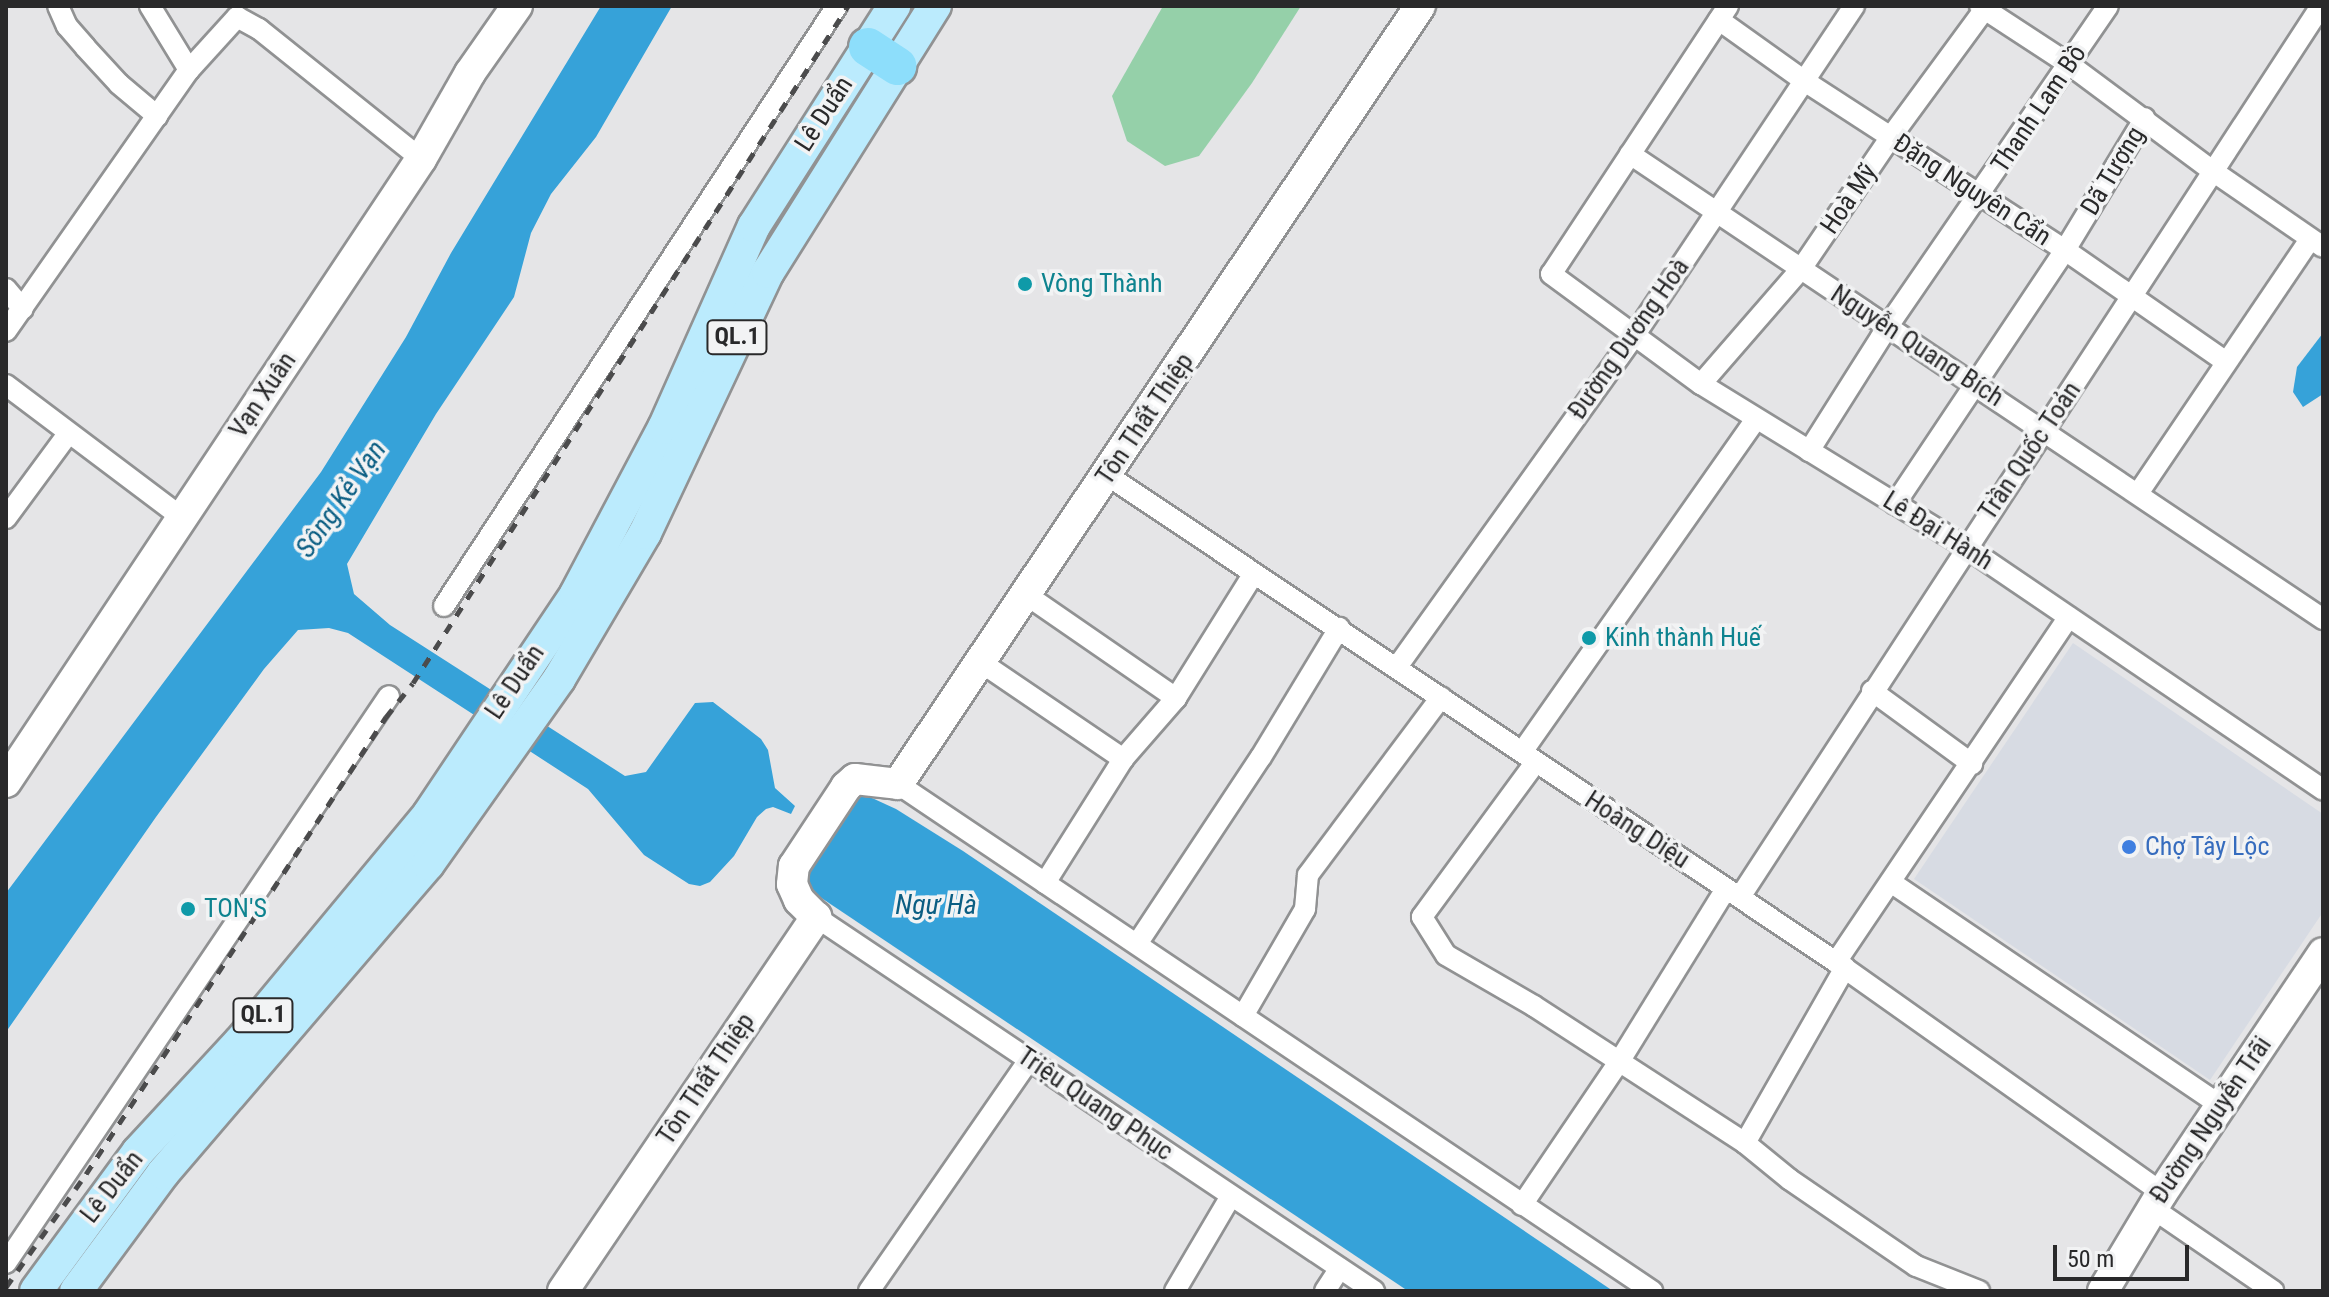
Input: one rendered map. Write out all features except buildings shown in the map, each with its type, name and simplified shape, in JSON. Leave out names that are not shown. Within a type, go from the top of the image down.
[{"type":"main road","name":"Lê Duẩn","points":[[76,1291],[163,1173],[428,864],[559,679],[645,533],[768,272],[882,56],[894,6]]},
{"type":"main road","name":"Lê Duẩn","points":[[36,1291],[138,1152],[240,1042],[343,922],[429,814],[530,658],[576,594],[664,428],[754,226],[882,56],[935,6]]},
{"type":"main road","points":[[138,1152],[163,1173]]},
{"type":"street","points":[[58,6],[67,26],[85,47],[119,84],[157,116]]},
{"type":"street","points":[[150,6],[189,70]]},
{"type":"street","name":"Vạn Xuân","points":[[6,782],[421,159],[470,73],[517,6]]},
{"type":"street","points":[[444,606],[837,6]]},
{"type":"street","name":"Tôn Thất Thiệp","points":[[898,784],[1028,596],[1420,6]]},
{"type":"street","name":"Đường Dương Hoà","points":[[1397,667],[1634,336],[1854,6]]},
{"type":"street","name":"Thanh Lam Bồ","points":[[1809,451],[1888,326],[2108,6]]},
{"type":"street","points":[[1984,7],[2145,118],[2214,172],[2317,243],[2225,361],[2139,492]]},
{"type":"street","name":"Hoà Mỹ","points":[[1701,384],[1801,269],[1984,7]]},
{"type":"street","points":[[1630,154],[1723,13]]},
{"type":"street","name":"Đặng Nguyên Cẩn","points":[[1723,13],[1803,80],[2065,250],[2225,361]]},
{"type":"street","name":"Trần Quốc Toản","points":[[1522,1205],[1872,691],[2319,15]]},
{"type":"street","points":[[6,331],[189,70],[237,17],[259,29],[421,159]]},
{"type":"street","name":"Dã Tượng","points":[[1895,504],[2065,250],[2145,118]]},
{"type":"street","name":"Nguyễn Quang Bích","points":[[1630,154],[2139,492],[2323,619]]},
{"type":"street","name":"Lê Đại Hành","points":[[1630,154],[1551,274],[1701,384],[1966,547],[2323,790]]},
{"type":"street","points":[[6,289],[23,309]]},
{"type":"street","points":[[6,385],[181,517]]},
{"type":"street","points":[[1756,419],[1422,917],[1446,955],[1534,1006],[1745,1143],[1789,1179],[1916,1266],[1979,1291]]},
{"type":"street","points":[[6,518],[68,434]]},
{"type":"street","name":"Hoàng Diệu","points":[[1107,475],[1841,965],[2157,1200],[2273,1291]]},
{"type":"street","points":[[1045,883],[1123,759],[1176,698],[1254,573]]},
{"type":"street","points":[[1028,596],[1176,698]]},
{"type":"street","points":[[1745,1143],[1841,965],[2069,617]]},
{"type":"street","points":[[1137,944],[1261,757],[1339,628]]},
{"type":"street","points":[[982,663],[1123,759]]},
{"type":"street","points":[[1872,691],[1972,764]]},
{"type":"street","points":[[6,1263],[389,696]]},
{"type":"street","points":[[1243,1016],[1305,909],[1308,875],[1441,697]]},
{"type":"street","points":[[816,917],[799,900],[792,884],[794,866],[846,787],[855,779],[898,784],[1652,1291]]},
{"type":"street","points":[[1892,883],[2220,1105]]},
{"type":"street","name":"Tôn Thất Thiệp","points":[[563,1291],[816,917]]},
{"type":"street","name":"Triệu Quang Phục","points":[[816,917],[1374,1291]]},
{"type":"street","name":"Đường Nguyễn Trãi","points":[[2103,1291],[2157,1200],[2323,953]]},
{"type":"street","points":[[869,1291],[1029,1060]]},
{"type":"street","points":[[1175,1291],[1231,1196]]},
{"type":"street","points":[[1325,1291],[1340,1268]]},
{"type":"shaded area","name":"Chợ Tây Lộc","points":[[2073,643],[2323,814],[2323,912],[2210,1080],[1914,879]]},
{"type":"green space","points":[[1163,6],[1301,6],[1252,83],[1199,156],[1165,166],[1127,141],[1112,96]]},
{"type":"water","name":"Sông Kẻ Vạn","points":[[601,6],[672,6],[596,137],[551,194],[531,233],[514,297],[436,414],[347,564],[354,594],[390,625],[625,776],[646,772],[695,703],[713,702],[761,739],[768,750],[775,788],[795,806],[791,814],[773,807],[766,809],[757,817],[734,856],[710,882],[700,886],[689,884],[644,855],[588,789],[348,633],[329,628],[298,630],[264,669],[156,817],[6,1032],[6,893],[321,472],[406,337],[451,253]]},
{"type":"water","points":[[2323,333],[2323,394],[2303,407],[2293,392],[2297,367]]},
{"type":"water","name":"Ngự Hà","points":[[857,796],[872,798],[896,809],[963,851],[1613,1291],[1408,1291],[811,891],[802,868]]},
{"type":"railway","points":[[6,1287],[86,1174],[386,717],[413,683],[848,6]]},
{"type":"place","name":"Vòng Thành","points":[[1025,284]]},
{"type":"place","name":"Kinh thành Huế","points":[[1589,638]]},
{"type":"place","name":"Chợ Tây Lộc","points":[[2129,847]]},
{"type":"place","name":"TON'S","points":[[188,909]]}]
